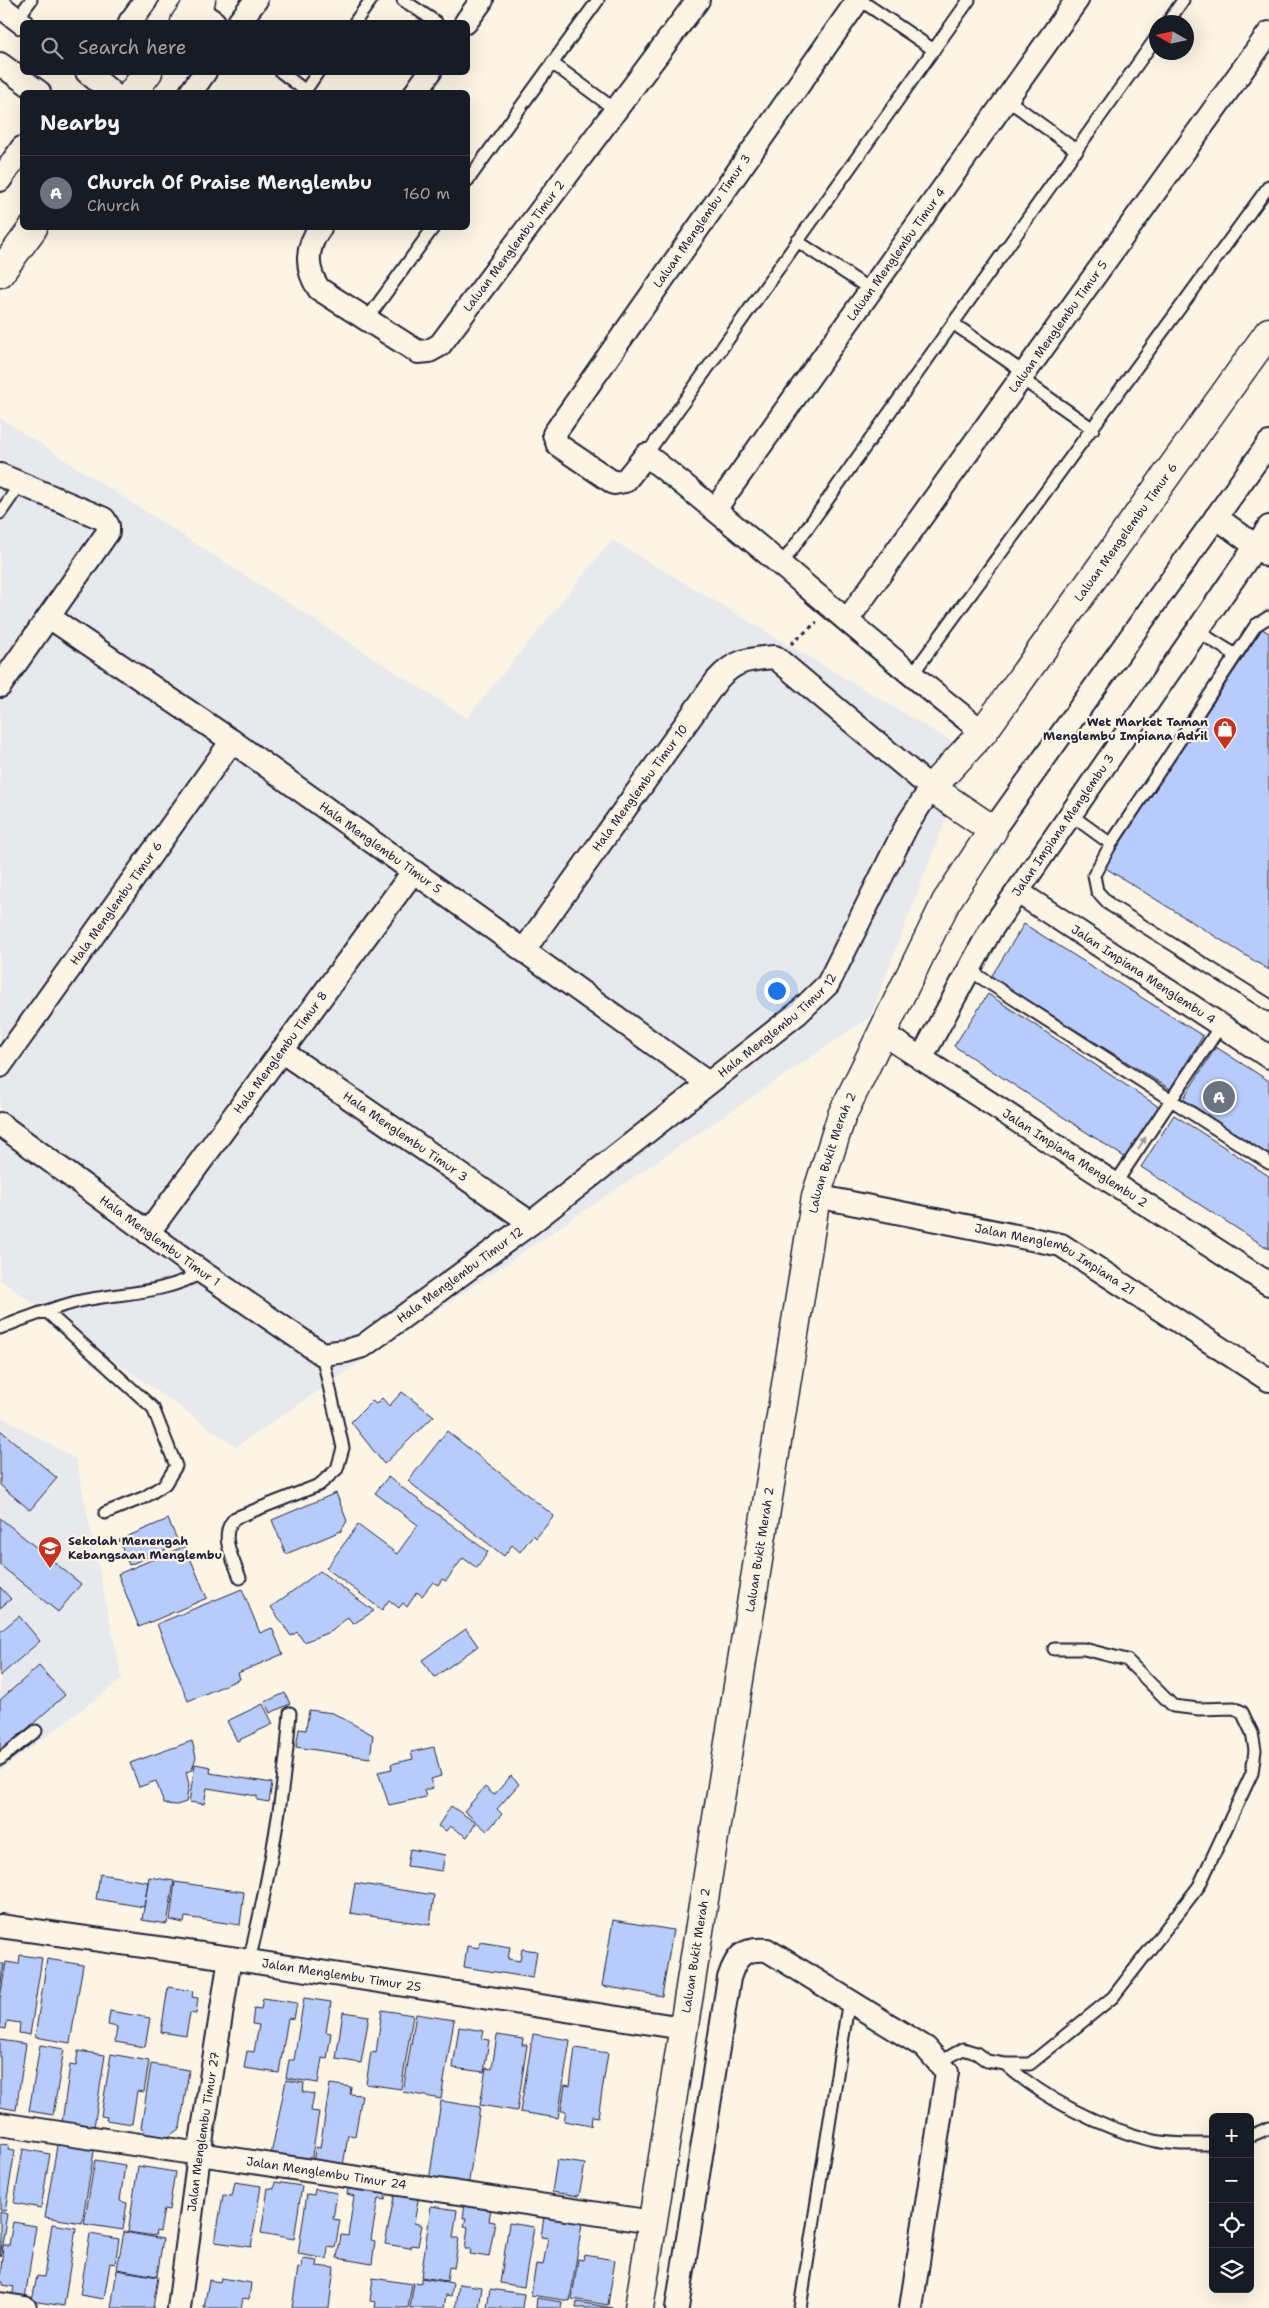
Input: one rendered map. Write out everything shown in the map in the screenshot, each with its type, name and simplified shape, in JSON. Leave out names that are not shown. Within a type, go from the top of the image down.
[{"type":"street","points":[[131,20],[146,0]]},
{"type":"street","points":[[241,20],[256,0]]},
{"type":"street","points":[[467,20],[482,0]]},
{"type":"street","name":"Laluan Menglembu Timur 2","points":[[319,230],[309,248],[312,279],[319,289],[418,352],[429,351],[440,345],[617,111],[698,0]]},
{"type":"street","name":"Laluan Menglembu Timur 3","points":[[646,455],[625,481],[614,483],[558,445],[554,434],[559,424],[859,0]]},
{"type":"street","name":"Laluan Menglembu Timur 4","points":[[716,508],[1008,100],[1077,0]]},
{"type":"street","name":"Laluan Menglembu Timur 5","points":[[840,614],[1024,377],[1269,33]]},
{"type":"street","points":[[0,64],[36,90]]},
{"type":"street","points":[[92,75],[109,90]]},
{"type":"street","points":[[134,90],[146,75]]},
{"type":"street","points":[[192,90],[203,75]]},
{"type":"street","points":[[417,90],[428,75]]},
{"type":"street","points":[[0,180],[20,151]]},
{"type":"street","points":[[0,273],[32,230]]},
{"type":"street","name":"Laluan Mengelembu Timur 6","points":[[932,788],[983,732],[1269,332]]},
{"type":"street","points":[[775,657],[932,788],[993,830],[1269,443]]},
{"type":"street","points":[[646,455],[716,508],[911,676],[983,732]]},
{"type":"street","points":[[0,475],[104,519],[108,526],[108,532],[0,686]]},
{"type":"street","points":[[1216,517],[1262,551]]},
{"type":"street","name":"Jalan Impiana Menglembu 3","points":[[921,1059],[990,931],[1197,631],[1262,551],[1269,527]]},
{"type":"street","name":"Hala Menglembu Timur 5","points":[[49,617],[232,741],[708,1083]]},
{"type":"street","name":"Hala Menglembu Timur 10","points":[[524,950],[728,667],[748,660],[775,657]]},
{"type":"street","name":"Hala Menglembu Timur 6","points":[[0,1066],[232,741]]},
{"type":"street","name":"Hala Menglembu Timur 12","points":[[322,1354],[346,1351],[363,1346],[531,1223],[798,1013],[828,984],[907,824],[932,788]]},
{"type":"street","name":"Laluan Bukit Merah 2","points":[[639,2308],[816,1196],[842,1115],[946,902],[993,830]]},
{"type":"street","name":"Hala Menglembu Timur 8","points":[[148,1233],[413,872]]},
{"type":"street","name":"Jalan Impiana Menglembu 4","points":[[1018,892],[1269,1057]]},
{"type":"street","name":"Jalan Impiana Menglembu 2","points":[[882,1033],[1269,1284]]},
{"type":"street","name":"Hala Menglembu Timur 3","points":[[281,1051],[531,1223]]},
{"type":"street","name":"Hala Menglembu Timur 1","points":[[0,1124],[202,1272],[322,1354]]},
{"type":"street","name":"Jalan Menglembu Impiana 21","points":[[816,1196],[1062,1245],[1269,1380]]},
{"type":"street","name":"Jalan Menglembu Timur 25","points":[[0,1926],[239,1960],[683,2028]]},
{"type":"street","points":[[677,2308],[733,1965],[740,1956],[751,1948],[767,1950],[850,1999],[926,2048],[947,2072],[947,2085],[911,2308]]},
{"type":"street","name":"Jalan Menglembu Timur 27","points":[[179,2308],[199,2155],[239,1960]]},
{"type":"street","name":"Jalan Menglembu Timur 24","points":[[0,2124],[652,2222]]},
{"type":"street","points":[[0,2304],[25,2308]]},
{"type":"lane","points":[[13,16],[31,0]]},
{"type":"lane","points":[[356,20],[371,0]]},
{"type":"lane","points":[[403,0],[433,20]]},
{"type":"lane","points":[[470,177],[598,0]]},
{"type":"lane","points":[[859,0],[934,50]]},
{"type":"lane","points":[[646,455],[970,0]]},
{"type":"lane","points":[[1173,15],[1184,0]]},
{"type":"lane","points":[[780,565],[1078,151],[1149,48]]},
{"type":"lane","points":[[552,63],[617,111]]},
{"type":"lane","points":[[285,75],[304,90]]},
{"type":"lane","points":[[307,90],[316,75]]},
{"type":"lane","points":[[1008,100],[1078,151]]},
{"type":"lane","points":[[911,676],[1269,187]]},
{"type":"lane","points":[[367,319],[432,230]]},
{"type":"lane","points":[[798,241],[871,290]]},
{"type":"lane","points":[[954,324],[1093,429]]},
{"type":"lane","points":[[0,513],[21,483]]},
{"type":"lane","points":[[1269,617],[1256,625],[1111,844],[1094,875],[1097,891],[1110,905],[1269,1004]]},
{"type":"lane","points":[[1197,631],[1236,655]]},
{"type":"lane","points":[[1071,815],[1111,844]]},
{"type":"lane","points":[[969,970],[1269,1163]]},
{"type":"lane","points":[[1115,1184],[1220,1025]]},
{"type":"lane","points":[[0,1328],[76,1302],[178,1284],[202,1272]]},
{"type":"lane","points":[[46,1311],[153,1408],[176,1466],[165,1484],[145,1497],[105,1513]]},
{"type":"lane","points":[[240,1578],[226,1538],[228,1526],[236,1518],[319,1485],[337,1469],[343,1448],[322,1354]]},
{"type":"lane","points":[[940,2062],[963,2050],[976,2053],[987,2061],[1005,2064],[1030,2064],[1113,1997],[1199,1886],[1252,1774],[1255,1750],[1252,1733],[1242,1712],[1234,1708],[1173,1706],[1127,1660],[1084,1649],[1054,1649]]},
{"type":"lane","points":[[239,1960],[273,1854],[286,1764],[290,1713]]},
{"type":"lane","points":[[0,1759],[36,1731]]},
{"type":"lane","points":[[800,2308],[850,1999]]},
{"type":"lane","points":[[1005,2064],[1039,2091],[1105,2124],[1152,2140],[1209,2144]]},
{"type":"lane","points":[[1254,2134],[1269,2128]]},
{"type":"path","points":[[775,657],[840,614]]},
{"type":"shaded area","points":[[0,418],[467,718],[612,540],[971,753],[870,1017],[236,1447],[0,1280]]},
{"type":"shaded area","name":"Sekolah Menengah Kebangsaan Menglembu","points":[[0,1416],[76,1459],[122,1679],[0,1771]]},
{"type":"building","name":"Wet Market Taman Menglembu Impiana Adril","points":[[1262,629],[1269,633],[1269,970],[1104,867]]},
{"type":"building","points":[[1024,924],[1203,1036],[1170,1089],[991,977]]},
{"type":"building","points":[[988,994],[1159,1107],[1126,1158],[954,1046]]},
{"type":"building","points":[[1216,1047],[1269,1081],[1269,1155],[1183,1099]]},
{"type":"building","points":[[1174,1115],[1269,1176],[1269,1249],[1141,1167]]},
{"type":"building","points":[[402,1392],[434,1416],[384,1464],[351,1422],[372,1401],[376,1404],[382,1398],[389,1406]]},
{"type":"building","points":[[0,1430],[57,1478],[30,1510],[0,1485]]},
{"type":"building","points":[[447,1431],[554,1516],[536,1538],[533,1535],[520,1552],[512,1545],[504,1556],[408,1481]]},
{"type":"building","points":[[388,1477],[488,1552],[477,1568],[463,1558],[446,1581],[442,1579],[438,1585],[433,1582],[422,1596],[417,1592],[407,1607],[403,1603],[399,1608],[389,1600],[382,1610],[326,1568],[358,1525],[397,1554],[418,1525],[375,1493]]},
{"type":"building","points":[[336,1493],[347,1521],[341,1531],[286,1554],[272,1520]]},
{"type":"building","points":[[0,1518],[81,1584],[58,1612],[0,1565]]},
{"type":"building","points":[[168,1519],[179,1544],[129,1565],[119,1540]]},
{"type":"building","points":[[185,1546],[207,1598],[139,1627],[118,1574]]},
{"type":"building","points":[[320,1571],[374,1611],[353,1624],[348,1617],[332,1631],[304,1642],[297,1632],[291,1636],[271,1607]]},
{"type":"building","points":[[0,1587],[11,1599],[0,1608]]},
{"type":"building","points":[[242,1589],[260,1633],[272,1628],[283,1654],[238,1673],[240,1679],[188,1701],[157,1624]]},
{"type":"building","points":[[19,1616],[40,1641],[0,1676],[0,1632]]},
{"type":"building","points":[[466,1629],[478,1646],[435,1677],[422,1660]]},
{"type":"building","points":[[39,1666],[65,1695],[0,1753],[0,1700]]},
{"type":"building","points":[[285,1693],[290,1704],[270,1713],[265,1702]]},
{"type":"building","points":[[263,1704],[273,1724],[237,1741],[227,1721]]},
{"type":"building","points":[[309,1710],[333,1713],[373,1735],[370,1758],[296,1747],[299,1729],[306,1730]]},
{"type":"building","points":[[192,1741],[196,1757],[192,1770],[186,1772],[189,1785],[186,1802],[177,1805],[164,1804],[156,1781],[139,1787],[130,1763]]},
{"type":"building","points":[[434,1747],[441,1776],[431,1779],[433,1788],[424,1790],[426,1797],[389,1805],[378,1772],[392,1769],[391,1764],[413,1759],[411,1752]]},
{"type":"building","points":[[195,1764],[211,1767],[210,1773],[272,1783],[269,1802],[257,1800],[257,1796],[207,1788],[204,1804],[189,1802]]},
{"type":"building","points":[[511,1776],[519,1784],[497,1809],[502,1814],[487,1831],[464,1811],[485,1787],[494,1795]]},
{"type":"building","points":[[451,1806],[476,1823],[467,1837],[450,1826],[446,1831],[438,1826]]},
{"type":"building","points":[[410,1849],[445,1855],[442,1871],[407,1866]]},
{"type":"building","points":[[100,1874],[148,1882],[144,1907],[96,1899]]},
{"type":"building","points":[[149,1877],[174,1881],[167,1924],[142,1920]]},
{"type":"building","points":[[175,1882],[244,1892],[240,1925],[185,1917],[184,1923],[170,1920]]},
{"type":"building","points":[[355,1883],[434,1895],[430,1925],[350,1913]]},
{"type":"building","points":[[613,1920],[673,1930],[662,1996],[602,1986]]},
{"type":"building","points":[[480,1942],[510,1947],[508,1959],[520,1961],[522,1949],[537,1951],[533,1978],[464,1967],[467,1946],[479,1948]]},
{"type":"building","points":[[20,1955],[42,1958],[30,2035],[19,2033],[20,2023],[7,2021],[6,2029],[0,2028],[0,1999],[6,1962],[19,1964]]},
{"type":"building","points":[[47,1959],[83,1965],[70,2043],[35,2037]]},
{"type":"building","points":[[0,1964],[4,1964],[0,1989]]},
{"type":"building","points":[[168,1987],[193,1991],[192,1997],[198,1998],[196,2014],[190,2013],[186,2036],[161,2032]]},
{"type":"building","points":[[263,1998],[297,2003],[294,2019],[288,2018],[279,2073],[244,2068],[247,2051],[254,2052],[259,2025],[252,2024],[254,2008],[261,2009]]},
{"type":"building","points":[[304,1998],[331,2002],[326,2032],[331,2033],[327,2059],[322,2058],[318,2083],[286,2078],[289,2060],[294,2060]]},
{"type":"building","points":[[382,2010],[413,2015],[401,2089],[366,2084],[371,2052],[376,2053]]},
{"type":"building","points":[[110,2011],[150,2018],[145,2047],[115,2042],[117,2027],[108,2025]]},
{"type":"building","points":[[343,2012],[369,2016],[361,2063],[336,2059]]},
{"type":"building","points":[[416,2014],[454,2020],[441,2099],[403,2092]]},
{"type":"building","points":[[459,2027],[484,2031],[482,2039],[489,2040],[484,2072],[453,2068]]},
{"type":"building","points":[[533,2034],[570,2040],[558,2118],[520,2112]]},
{"type":"building","points":[[497,2035],[523,2039],[522,2045],[527,2045],[517,2111],[480,2105],[486,2068],[492,2069]]},
{"type":"building","points":[[0,2040],[26,2044],[16,2110],[0,2107]]},
{"type":"building","points":[[40,2045],[64,2049],[53,2115],[29,2111]]},
{"type":"building","points":[[575,2048],[608,2053],[598,2117],[592,2116],[591,2126],[564,2121],[566,2111],[561,2111],[565,2085],[570,2086]]},
{"type":"building","points":[[78,2051],[105,2055],[94,2127],[62,2122],[70,2065],[76,2066]]},
{"type":"building","points":[[111,2054],[149,2061],[144,2092],[137,2091],[132,2124],[106,2120],[107,2117],[101,2116]]},
{"type":"building","points":[[151,2064],[189,2070],[180,2128],[164,2140],[142,2137],[144,2129],[141,2128]]},
{"type":"building","points":[[286,2080],[304,2083],[303,2092],[314,2094],[311,2111],[319,2112],[311,2162],[271,2155]]},
{"type":"building","points":[[330,2084],[351,2087],[350,2094],[362,2095],[355,2136],[348,2135],[343,2166],[313,2161],[316,2147],[320,2148]]},
{"type":"building","points":[[441,2101],[480,2107],[468,2187],[429,2181]]},
{"type":"building","points":[[58,2140],[95,2146],[82,2223],[45,2217]]},
{"type":"building","points":[[0,2144],[9,2145],[8,2149],[15,2150],[5,2211],[0,2210]]},
{"type":"building","points":[[23,2149],[50,2154],[41,2208],[14,2203]]},
{"type":"building","points":[[95,2160],[125,2165],[120,2201],[127,2203],[123,2230],[84,2224]]},
{"type":"building","points":[[557,2160],[585,2164],[579,2196],[552,2192]]},
{"type":"building","points":[[138,2166],[175,2172],[169,2210],[164,2209],[160,2232],[156,2231],[155,2236],[128,2232]]},
{"type":"building","points":[[235,2182],[261,2186],[251,2247],[215,2242],[223,2195],[232,2196]]},
{"type":"building","points":[[275,2182],[302,2186],[294,2239],[261,2233],[268,2188],[274,2189]]},
{"type":"building","points":[[349,2185],[387,2191],[385,2200],[378,2199],[371,2240],[375,2241],[372,2264],[337,2258],[341,2235],[348,2236],[354,2196],[347,2194]]},
{"type":"building","points":[[315,2189],[337,2193],[333,2219],[340,2220],[335,2248],[328,2247],[327,2259],[298,2254],[307,2194],[314,2195]]},
{"type":"building","points":[[395,2192],[419,2195],[414,2223],[422,2225],[418,2246],[411,2245],[410,2248],[385,2244]]},
{"type":"building","points":[[465,2203],[491,2208],[489,2221],[495,2222],[489,2257],[470,2254],[471,2249],[465,2249],[468,2227],[464,2226],[466,2218],[463,2218]]},
{"type":"building","points":[[431,2206],[457,2210],[453,2238],[459,2238],[454,2268],[449,2267],[447,2281],[421,2277]]},
{"type":"building","points":[[0,2212],[7,2214],[0,2257]]},
{"type":"building","points":[[544,2217],[582,2223],[570,2301],[531,2295],[536,2264],[543,2265],[548,2238],[541,2237]]},
{"type":"building","points":[[13,2222],[36,2226],[25,2299],[12,2297],[14,2287],[3,2285],[3,2282],[0,2281],[3,2245],[9,2245]]},
{"type":"building","points":[[509,2223],[534,2227],[524,2287],[500,2283]]},
{"type":"building","points":[[52,2224],[76,2228],[64,2306],[32,2301],[37,2276],[44,2277]]},
{"type":"building","points":[[124,2232],[163,2239],[157,2276],[117,2269]]},
{"type":"building","points":[[90,2234],[119,2239],[115,2264],[110,2263],[104,2299],[80,2295]]},
{"type":"building","points":[[584,2255],[615,2260],[608,2305],[572,2299],[578,2259],[583,2260]]},
{"type":"building","points":[[303,2259],[317,2261],[316,2266],[334,2268],[329,2308],[292,2308],[298,2268],[302,2268]]},
{"type":"building","points":[[117,2270],[158,2277],[153,2308],[111,2308]]},
{"type":"building","points":[[221,2278],[251,2283],[249,2299],[243,2298],[241,2308],[204,2308],[209,2280],[220,2282]]},
{"type":"building","points":[[373,2278],[412,2284],[408,2308],[375,2308],[376,2302],[370,2301]]},
{"type":"building","points":[[421,2278],[453,2283],[451,2296],[446,2295],[444,2308],[410,2308],[414,2282],[421,2283]]},
{"type":"building","points":[[459,2284],[482,2287],[479,2308],[456,2308]]},
{"type":"building","points":[[490,2289],[524,2294],[522,2308],[487,2308]]},
{"type":"building","points":[[537,2298],[562,2302],[561,2308],[536,2308]]},
{"type":"building","points":[[577,2302],[613,2308],[576,2308]]},
{"type":"place","name":"Wet Market Taman Menglembu Impiana Adril","points":[[1225,750]]},
{"type":"place","name":"Church Of Praise Menglembu","points":[[1219,1097]]},
{"type":"place","name":"Sekolah Menengah Kebangsaan Menglembu","points":[[50,1569]]}]
